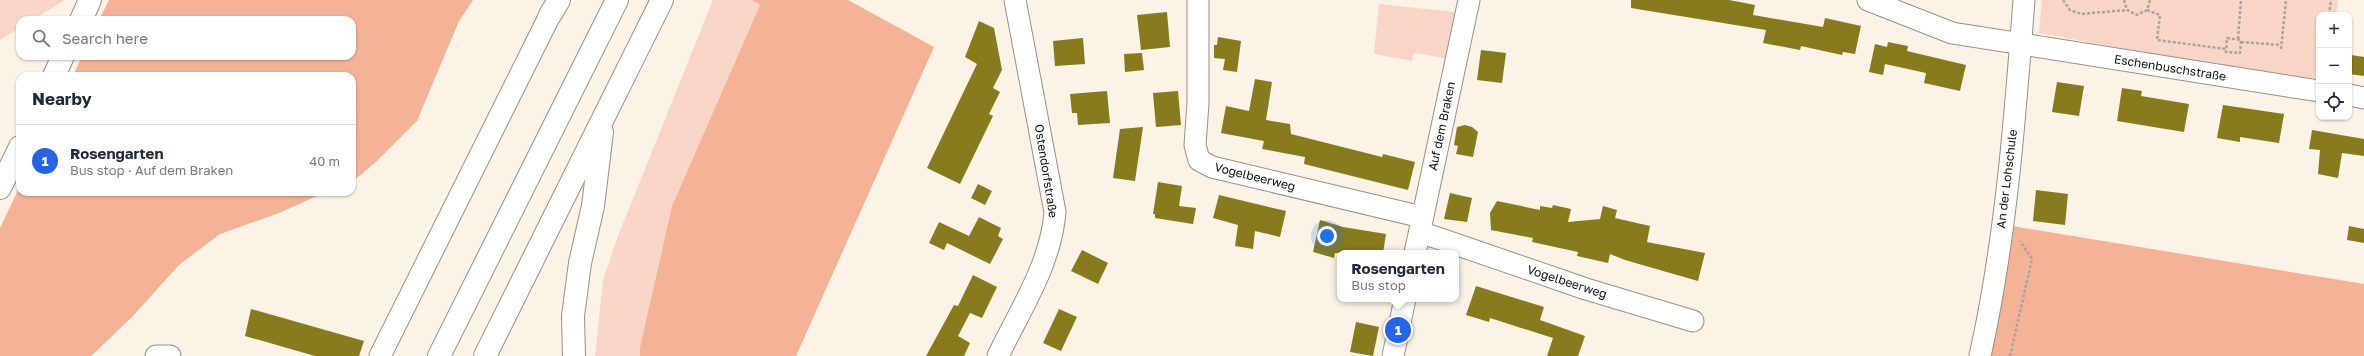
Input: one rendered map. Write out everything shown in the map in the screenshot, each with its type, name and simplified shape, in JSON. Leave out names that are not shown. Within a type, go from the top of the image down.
[{"type":"main road","points":[[83,16],[90,0]]},
{"type":"main road","points":[[439,356],[617,0]]},
{"type":"main road","points":[[485,356],[662,0]]},
{"type":"main road","points":[[56,72],[61,60]]},
{"type":"main road","points":[[574,356],[573,316],[580,263],[593,206],[604,115]]},
{"type":"main road","points":[[0,188],[16,155]]},
{"type":"street","name":"Ostendorfstraße","points":[[1004,354],[1053,236],[1055,212],[1015,0]]},
{"type":"street","name":"Vogelbeerweg","points":[[1198,0],[1198,103],[1196,145],[1199,160],[1212,167],[1421,225],[1586,289],[1693,321]]},
{"type":"street","name":"Auf dem Braken","points":[[1416,250],[1469,0]]},
{"type":"street","name":"Eschenbuschstraße","points":[[1868,0],[1952,32],[2316,91]]},
{"type":"street","name":"An der Lohschule","points":[[1980,356],[2004,215],[2024,0]]},
{"type":"street","points":[[380,356],[554,8]]},
{"type":"street","points":[[2352,96],[2364,98]]},
{"type":"street","points":[[1393,356],[1404,302]]},
{"type":"street","points":[[156,356],[170,356]]},
{"type":"path","points":[[2063,0],[2070,10],[2081,14],[2127,10],[2137,15],[2147,10],[2150,0]]},
{"type":"path","points":[[2124,0],[2127,10]]},
{"type":"path","points":[[2238,39],[2241,0]]},
{"type":"path","points":[[2281,49],[2286,0]]},
{"type":"path","points":[[2330,12],[2331,0]]},
{"type":"path","points":[[2147,10],[2160,15],[2157,40],[2226,49],[2226,52],[2240,53],[2241,42]]},
{"type":"path","points":[[2226,49],[2227,38],[2238,39],[2241,40],[2241,42],[2281,45]]},
{"type":"path","points":[[2004,215],[2032,260],[2010,356]]},
{"type":"shaded area","points":[[0,0],[65,0],[39,16],[16,16],[16,30],[0,40]]},
{"type":"shaded area","points":[[109,0],[473,0],[459,21],[417,121],[378,160],[356,179],[356,72],[75,72],[80,60],[356,60],[356,16],[101,16]]},
{"type":"shaded area","points":[[713,0],[752,0],[760,5],[672,206],[640,347],[640,356],[595,356],[603,280],[618,236]]},
{"type":"shaded area","points":[[752,0],[848,0],[934,47],[796,356],[640,356],[640,347],[672,206],[760,5]]},
{"type":"shaded area","points":[[2042,0],[2338,0],[2336,12],[2316,12],[2316,79],[2235,69],[2039,33]]},
{"type":"shaded area","points":[[1379,4],[1455,12],[1445,58],[1413,53],[1412,61],[1374,54]]},
{"type":"shaded area","points":[[16,194],[16,196],[317,196],[279,213],[220,234],[179,265],[132,317],[91,356],[0,356],[0,228]]},
{"type":"shaded area","points":[[2012,226],[2364,284],[2364,356],[1988,356]]},
{"type":"building","points":[[1631,0],[1729,0],[1755,5],[1753,15],[1823,27],[1825,18],[1861,26],[1855,54],[1843,52],[1842,55],[1801,46],[1800,50],[1763,43],[1766,30],[1631,8]]},
{"type":"building","points":[[1167,12],[1170,47],[1141,50],[1137,15]]},
{"type":"building","points":[[979,21],[994,28],[1002,70],[993,88],[1000,92],[989,114],[993,116],[960,184],[927,168],[977,64],[965,57]]},
{"type":"building","points":[[1218,37],[1241,41],[1237,72],[1223,70],[1225,59],[1214,58],[1214,45],[1217,45]]},
{"type":"building","points":[[1083,38],[1085,64],[1055,66],[1053,41]]},
{"type":"building","points":[[1888,42],[1908,46],[1907,51],[1966,65],[1960,91],[1924,83],[1926,73],[1885,64],[1883,75],[1869,72],[1875,44],[1887,47]]},
{"type":"building","points":[[1481,50],[1506,53],[1502,83],[1477,80]]},
{"type":"building","points":[[1142,53],[1144,70],[1125,72],[1124,54]]},
{"type":"building","points":[[2352,55],[2364,57],[2364,76],[2352,74]]},
{"type":"building","points":[[1255,79],[1272,82],[1266,120],[1290,124],[1291,134],[1382,157],[1383,154],[1415,162],[1408,190],[1304,164],[1305,157],[1262,149],[1264,141],[1221,133],[1226,106],[1249,111]]},
{"type":"building","points":[[2057,82],[2084,86],[2079,116],[2052,112]]},
{"type":"building","points":[[2122,88],[2142,91],[2141,96],[2189,104],[2184,132],[2117,121]]},
{"type":"building","points":[[1107,91],[1110,123],[1078,125],[1077,113],[1072,113],[1070,94]]},
{"type":"building","points":[[1178,91],[1181,125],[1156,127],[1153,93]]},
{"type":"building","points":[[2223,105],[2284,114],[2279,143],[2240,137],[2240,142],[2217,138]]},
{"type":"building","points":[[1465,125],[1472,127],[1478,132],[1473,157],[1456,154],[1458,146],[1454,145],[1457,127]]},
{"type":"building","points":[[1143,127],[1135,181],[1113,178],[1120,129]]},
{"type":"building","points":[[2312,130],[2364,139],[2364,156],[2342,153],[2338,178],[2318,174],[2320,150],[2309,149]]},
{"type":"building","points":[[1158,182],[1182,186],[1179,206],[1196,208],[1193,224],[1155,218],[1155,214],[1153,214]]},
{"type":"building","points":[[978,184],[992,191],[985,205],[971,198]]},
{"type":"building","points":[[2036,190],[2068,194],[2065,225],[2033,221]]},
{"type":"building","points":[[1450,193],[1472,198],[1467,222],[1444,219]]},
{"type":"building","points":[[1219,195],[1286,211],[1280,237],[1255,231],[1253,249],[1235,246],[1238,225],[1213,218]]},
{"type":"building","points":[[1497,201],[1540,210],[1540,206],[1552,208],[1553,205],[1571,209],[1568,222],[1600,219],[1603,206],[1617,210],[1615,218],[1650,226],[1647,242],[1705,253],[1698,281],[1625,260],[1610,254],[1608,263],[1577,256],[1578,252],[1532,242],[1533,238],[1491,230],[1490,213]]},
{"type":"building","points":[[979,217],[1001,228],[998,236],[1003,239],[990,264],[947,243],[944,250],[929,243],[939,222],[969,236]]},
{"type":"building","points":[[1320,220],[1343,227],[1386,234],[1383,250],[1337,250],[1334,258],[1313,252]]},
{"type":"building","points":[[2349,226],[2364,229],[2364,243],[2347,240]]},
{"type":"building","points":[[1082,250],[1108,263],[1098,284],[1071,271]]},
{"type":"building","points":[[973,275],[997,287],[982,318],[970,313],[958,336],[970,343],[964,356],[926,356],[954,305],[958,306]]},
{"type":"building","points":[[1476,286],[1544,307],[1540,320],[1585,336],[1578,356],[1547,356],[1553,338],[1490,318],[1489,322],[1466,315]]},
{"type":"building","points":[[251,309],[364,341],[359,356],[315,356],[245,336]]},
{"type":"building","points":[[1059,309],[1077,317],[1061,351],[1043,343]]},
{"type":"building","points":[[1356,322],[1379,327],[1373,356],[1350,352]]},
{"type":"place","name":"Rosengarten","points":[[1398,330]]}]
